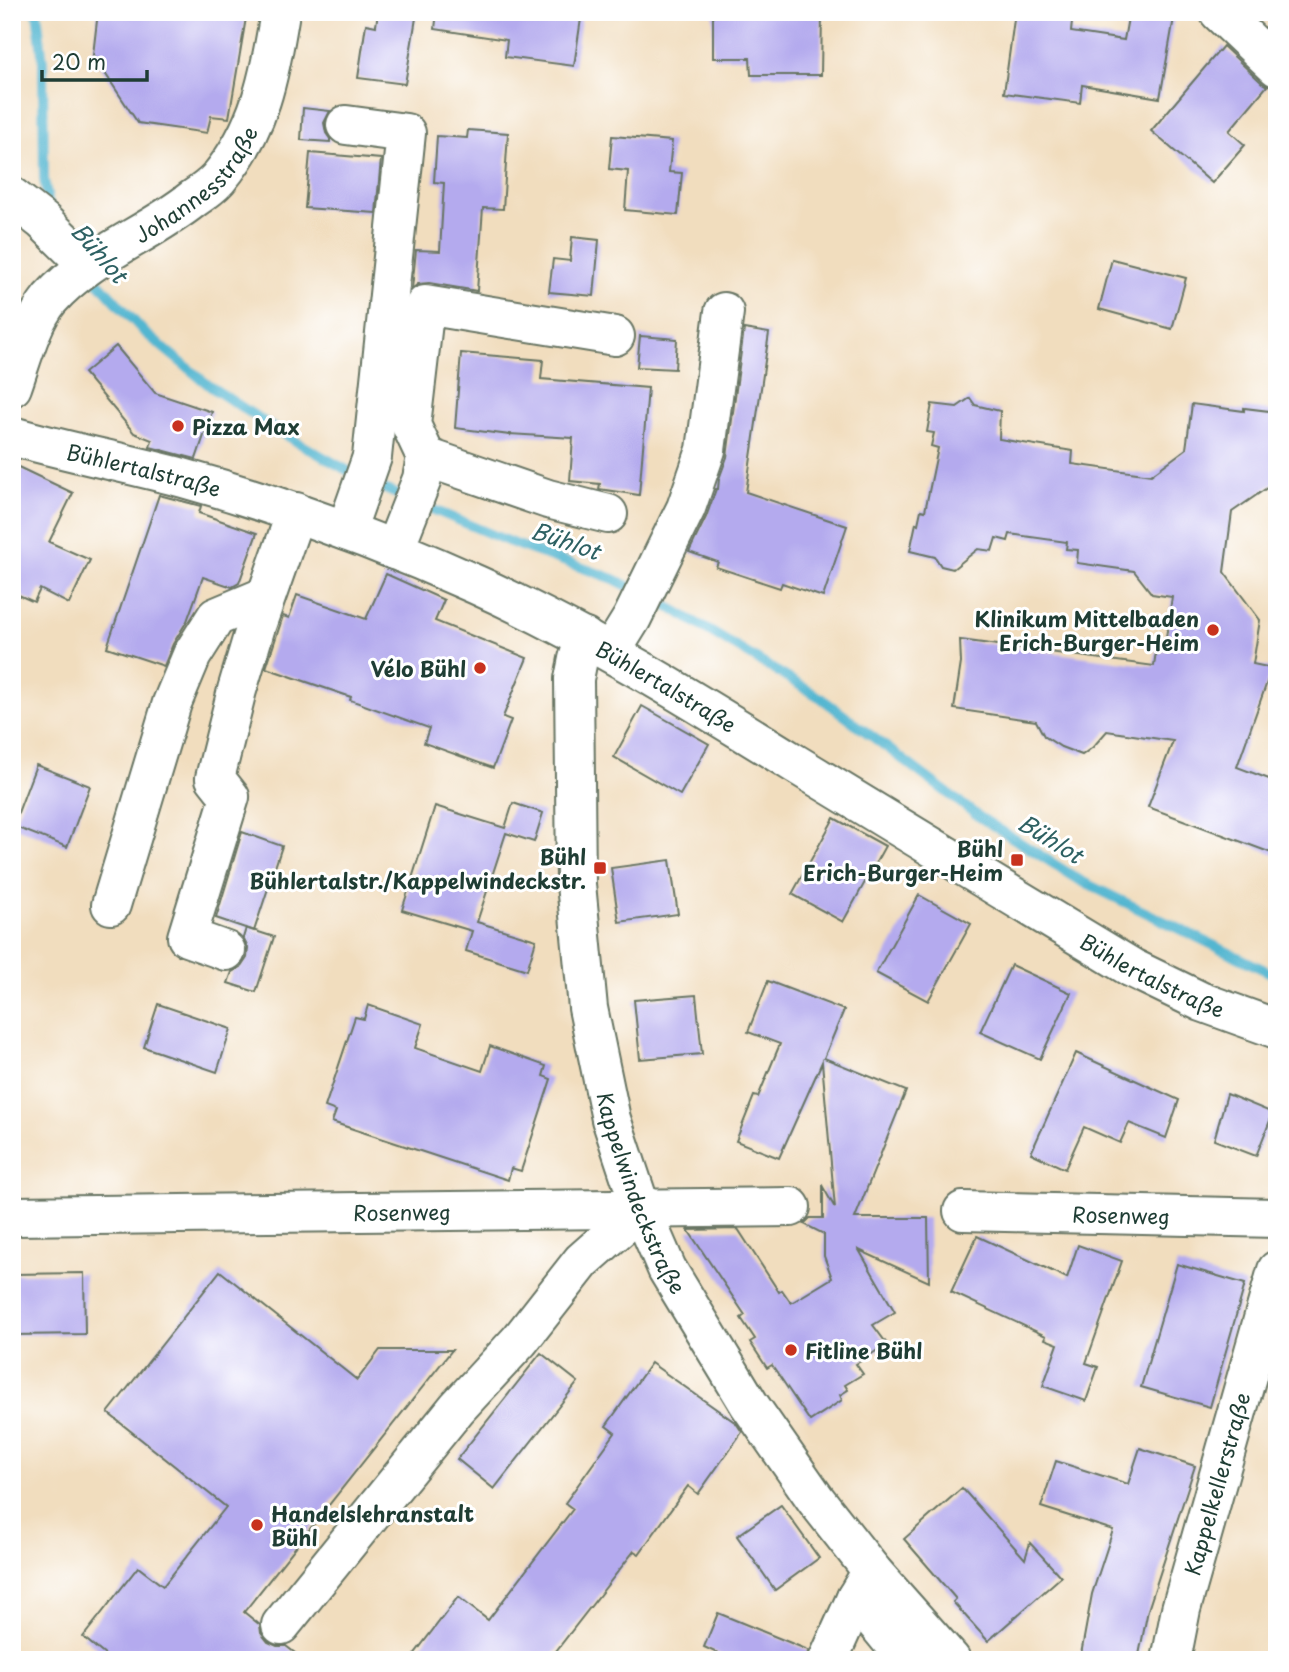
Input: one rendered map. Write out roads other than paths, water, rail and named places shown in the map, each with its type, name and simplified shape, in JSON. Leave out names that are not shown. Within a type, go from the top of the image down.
[{"type":"street","name":"Johannesstraße","points":[[12,387],[36,319],[50,299],[88,265],[173,216],[216,182],[239,152],[258,113],[271,66],[280,12]]},
{"type":"street","points":[[1219,12],[1277,67]]},
{"type":"street","points":[[346,125],[406,134],[372,457],[352,515]]},
{"type":"street","points":[[12,197],[43,221],[88,265]]},
{"type":"street","points":[[399,537],[424,468],[411,425],[425,305],[615,336]]},
{"type":"street","name":"Kappelwindeckstraße","points":[[724,312],[706,450],[686,509],[632,618],[578,659],[574,679],[577,898],[588,1008],[611,1119],[641,1209],[667,1269],[749,1404],[816,1500],[907,1660]]},
{"type":"street","name":"Bühlertalstraße","points":[[12,436],[182,478],[296,512],[352,515],[399,537],[479,586],[598,645],[694,701],[1132,968],[1202,1002],[1277,1029]]},
{"type":"street","points":[[424,468],[608,514]]},
{"type":"street","points":[[226,951],[187,937],[230,797],[215,778],[237,690],[296,512]]},
{"type":"street","points":[[111,905],[173,703],[192,656],[216,618],[266,596]]},
{"type":"street","name":"Rosenweg","points":[[12,1216],[791,1207]]},
{"type":"street","points":[[281,1625],[457,1408],[520,1340],[582,1261],[641,1209]]},
{"type":"street","name":"Rosenweg","points":[[963,1211],[1277,1218]]},
{"type":"street","name":"Kappelkellerstraße","points":[[1171,1660],[1181,1609],[1277,1270]]},
{"type":"street","points":[[828,1660],[864,1584]]},
{"type":"street","name":"Kappelwindeckstraße","points":[[864,1584],[951,1660]]},
{"type":"waterway","name":"Bühlot","points":[[37,12],[43,62],[44,179],[50,212]]},
{"type":"waterway","name":"Bühlot","points":[[90,273],[144,332],[211,387],[281,433],[368,482],[512,543],[614,579],[678,612],[821,698],[978,816],[1081,881],[1277,976]]},
{"type":"place","name":"Pizza Max","points":[[178,426]]},
{"type":"place","name":"Klinikum Mittelbaden Erich-Burger-Heim","points":[[1213,630]]},
{"type":"place","name":"Vélo Bühl","points":[[480,668]]},
{"type":"place","name":"Bühl Erich-Burger-Heim","points":[[1017,860]]},
{"type":"place","name":"Bühl Bühlertalstr./Kappelwindeckstr.","points":[[600,868]]},
{"type":"place","name":"Fitline Bühl","points":[[791,1350]]},
{"type":"place","name":"Handelslehranstalt Bühl","points":[[257,1525]]}]
